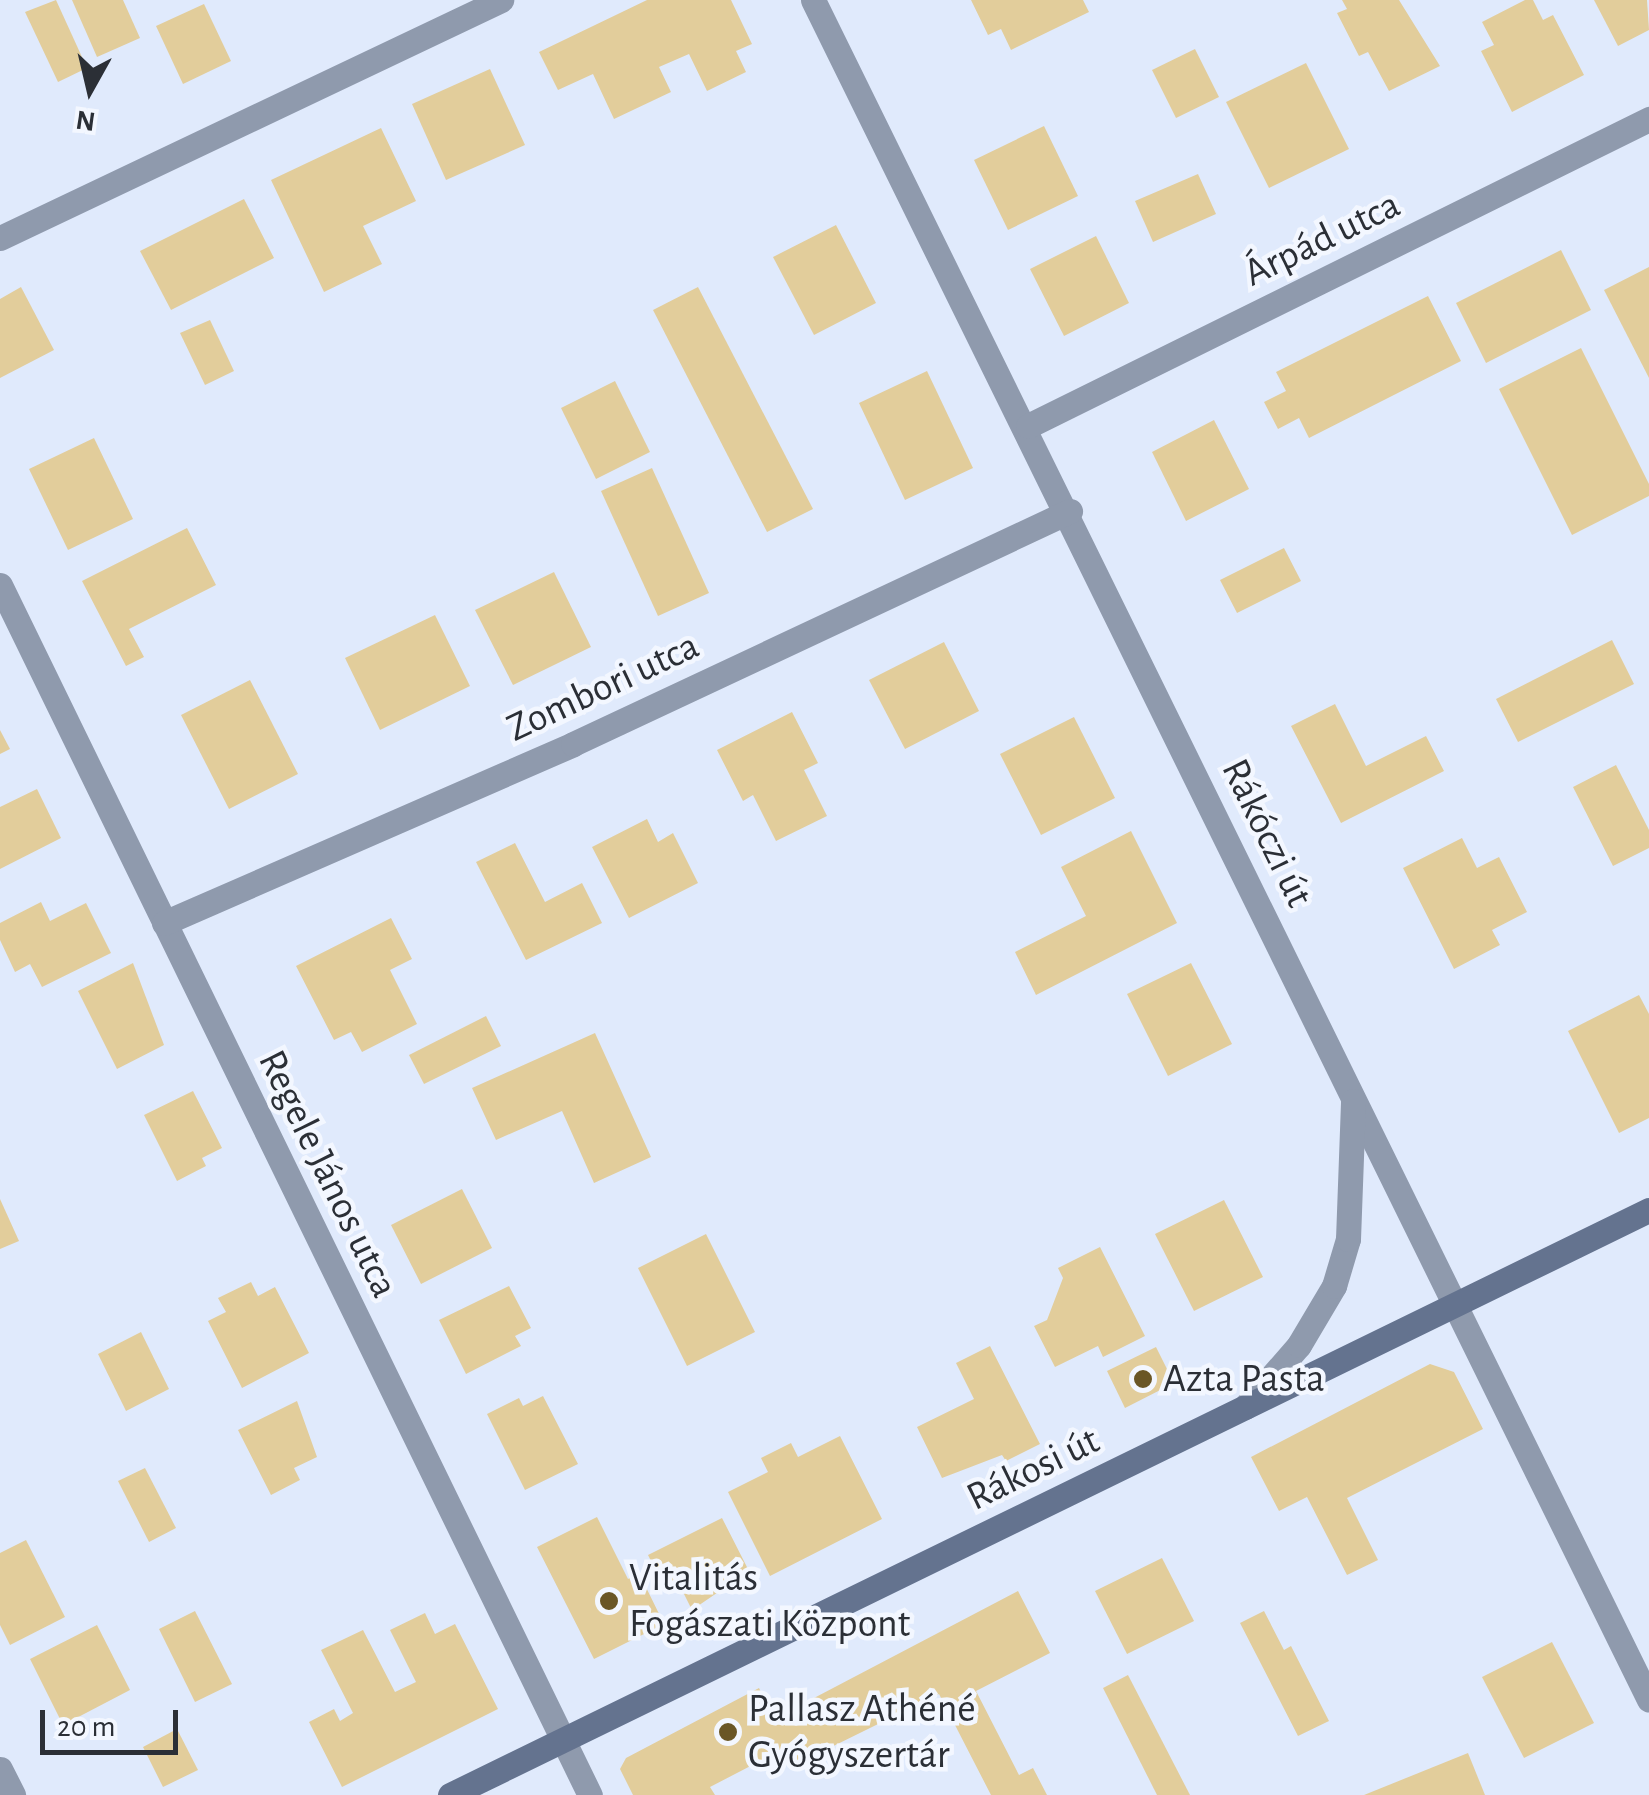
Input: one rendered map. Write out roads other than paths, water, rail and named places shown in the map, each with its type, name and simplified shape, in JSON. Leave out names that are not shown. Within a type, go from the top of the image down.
[{"type":"main road","name":"Rákosi út","points":[[450,1795],[1649,1210]]},
{"type":"street","points":[[0,238],[502,0]]},
{"type":"street","name":"Rákóczi út","points":[[813,0],[1070,510],[1649,1700]]},
{"type":"street","name":"Árpád utca","points":[[1028,426],[1649,119]]},
{"type":"street","name":"Zombori utca","points":[[164,923],[573,744],[1070,510]]},
{"type":"street","name":"Regele János utca","points":[[0,586],[590,1795]]},
{"type":"street","points":[[1245,1408],[1300,1344],[1334,1286],[1348,1240],[1353,1096]]},
{"type":"street","points":[[0,1769],[13,1795]]},
{"type":"place","name":"Azta Pasta","points":[[1143,1379]]},
{"type":"place","name":"Vitalitás Fogászati Központ","points":[[609,1601]]},
{"type":"place","name":"Pallasz Athéné Gyógyszertár","points":[[728,1732]]}]
